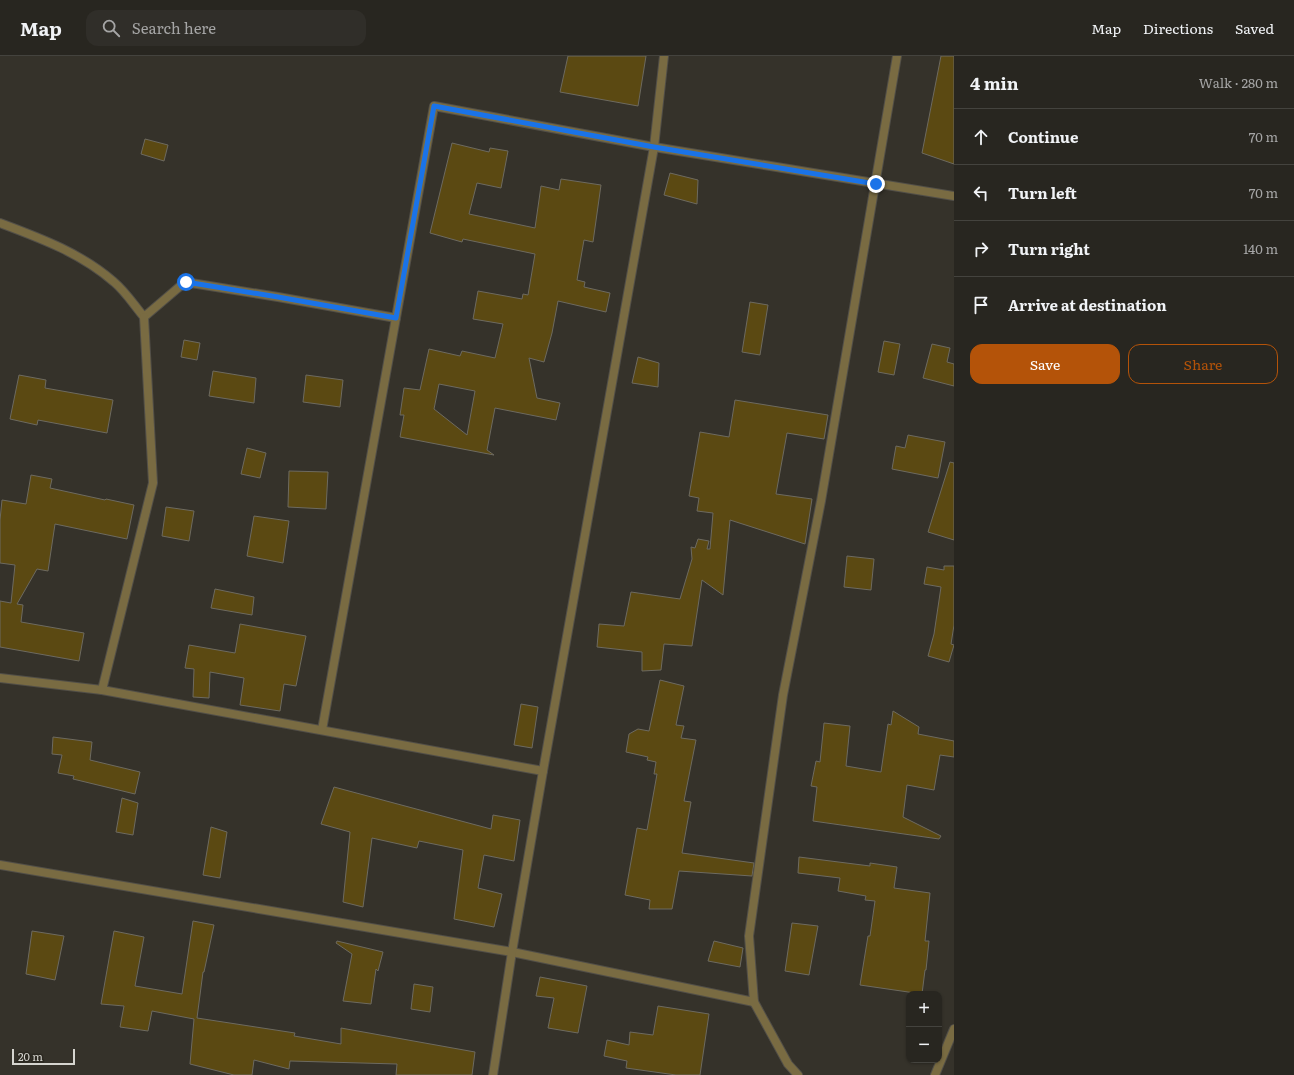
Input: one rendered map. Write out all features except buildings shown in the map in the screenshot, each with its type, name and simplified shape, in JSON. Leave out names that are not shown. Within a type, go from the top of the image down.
[{"type":"street","points":[[493,1075],[512,952],[543,771],[654,147],[664,56]]},
{"type":"street","points":[[798,1075],[788,1064],[754,1002],[749,936],[783,695],[821,501],[897,56]]},
{"type":"street","points":[[322,730],[434,106],[654,147],[954,196]]},
{"type":"street","points":[[0,223],[38,237],[84,259],[115,282],[144,317],[153,483],[102,690]]},
{"type":"street","points":[[144,317],[186,282],[396,318]]},
{"type":"street","points":[[0,678],[102,690],[543,771]]},
{"type":"street","points":[[0,865],[512,952],[754,1002]]},
{"type":"street","points":[[935,1075],[954,1028]]},
{"type":"route","points":[[186,282],[396,318],[434,106],[654,147],[876,184]]}]
